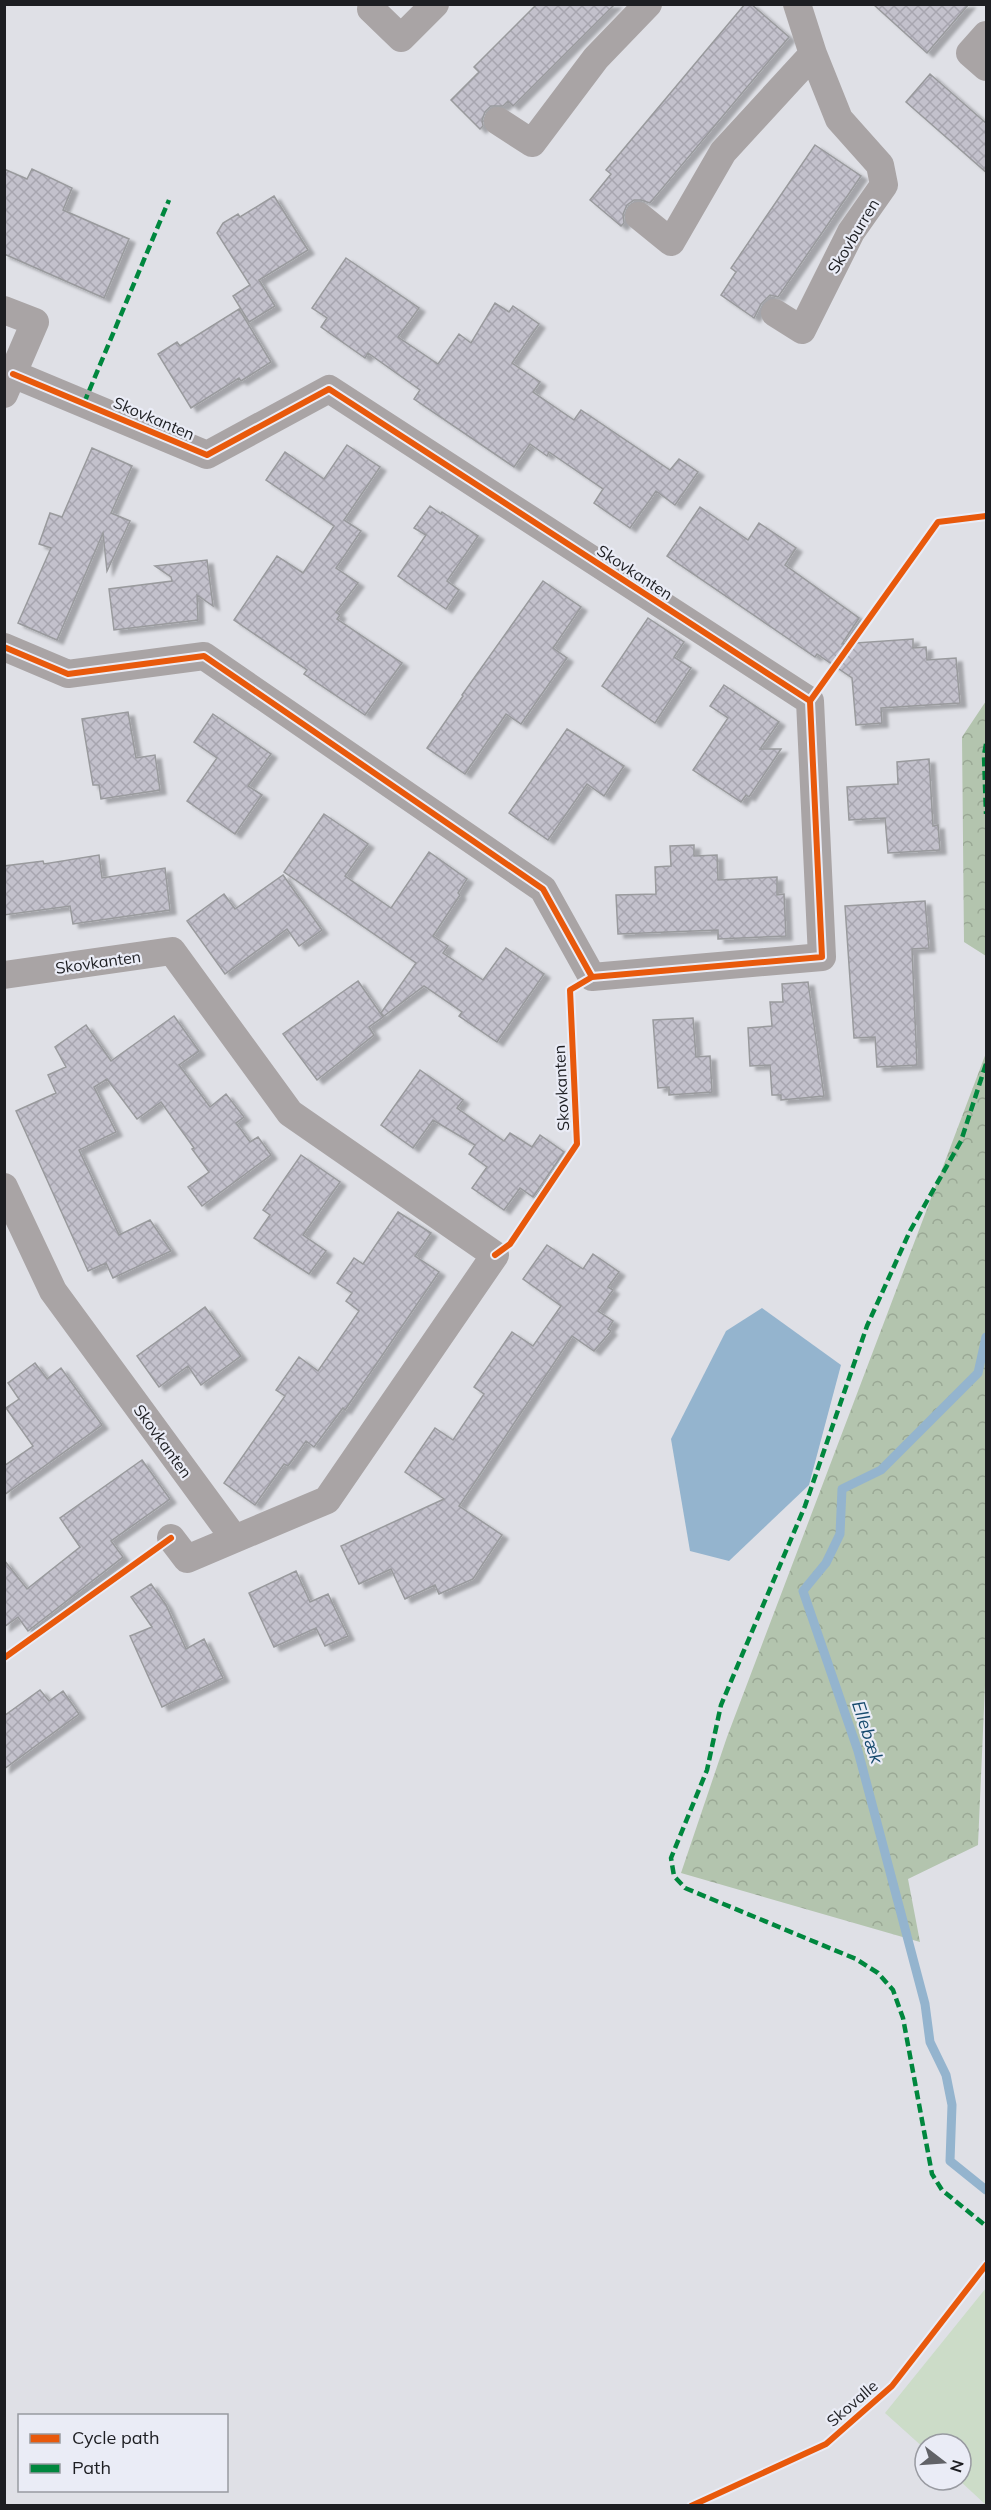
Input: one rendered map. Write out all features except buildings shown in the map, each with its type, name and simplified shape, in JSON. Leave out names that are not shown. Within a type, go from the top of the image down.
[{"type":"street","points":[[371,9],[401,38],[435,4]]},
{"type":"street","points":[[498,121],[532,143],[596,58],[648,4]]},
{"type":"street","name":"Skovburren","points":[[775,313],[802,330],[851,232],[884,186],[880,165],[839,119],[813,54],[798,4]]},
{"type":"street","points":[[987,35],[970,53],[987,67]]},
{"type":"street","points":[[639,216],[671,243],[723,152],[813,54]]},
{"type":"street","name":"Skovkanten","points":[[4,310],[35,322],[9,384],[207,455],[329,389],[810,701],[822,957],[592,977],[543,889],[204,656],[68,674],[4,646]]},
{"type":"street","name":"Skovkanten","points":[[4,975],[172,951],[291,1113],[495,1256],[327,1500],[187,1559],[171,1538]]},
{"type":"street","name":"Skovkanten","points":[[4,1187],[53,1291],[234,1538]]},
{"type":"green space","points":[[986,701],[986,956],[964,942],[962,737]]},
{"type":"green space","points":[[986,1053],[986,1663],[978,1845],[908,1879],[920,1942],[681,1873],[727,1737]]},
{"type":"green space","points":[[986,2288],[986,2505],[972,2492],[973,2432],[913,2432],[913,2438],[885,2413]]},
{"type":"water","points":[[762,1308],[841,1365],[809,1485],[729,1561],[690,1551],[671,1439],[726,1331]]},
{"type":"waterway","name":"Ellebæk","points":[[986,1337],[978,1373],[881,1470],[842,1489],[840,1534],[826,1563],[803,1591],[858,1751],[925,2004],[930,2042],[946,2075],[952,2105],[950,2161],[986,2190]]},
{"type":"marked path","points":[[84,403],[169,200]]},
{"type":"marked path","points":[[986,744],[984,755],[986,814]]},
{"type":"marked path","points":[[986,1064],[961,1141],[910,1231],[867,1326],[805,1506],[721,1705],[707,1770],[671,1858],[674,1876],[685,1888],[856,1959],[878,1973],[893,1990],[903,2018],[932,2174],[942,2190],[986,2226]]},
{"type":"cycle path","points":[[4,647],[68,674],[204,656],[543,889],[592,977],[822,957],[810,701],[329,389],[207,455],[13,374]]},
{"type":"cycle path","points":[[810,701],[938,522],[986,516]]},
{"type":"cycle path","points":[[495,1255],[510,1244],[577,1144],[570,990],[592,977]]},
{"type":"cycle path","points":[[4,1658],[171,1538]]},
{"type":"cycle path","name":"Skovalle","points":[[691,2506],[826,2444],[892,2386],[986,2265]]}]
